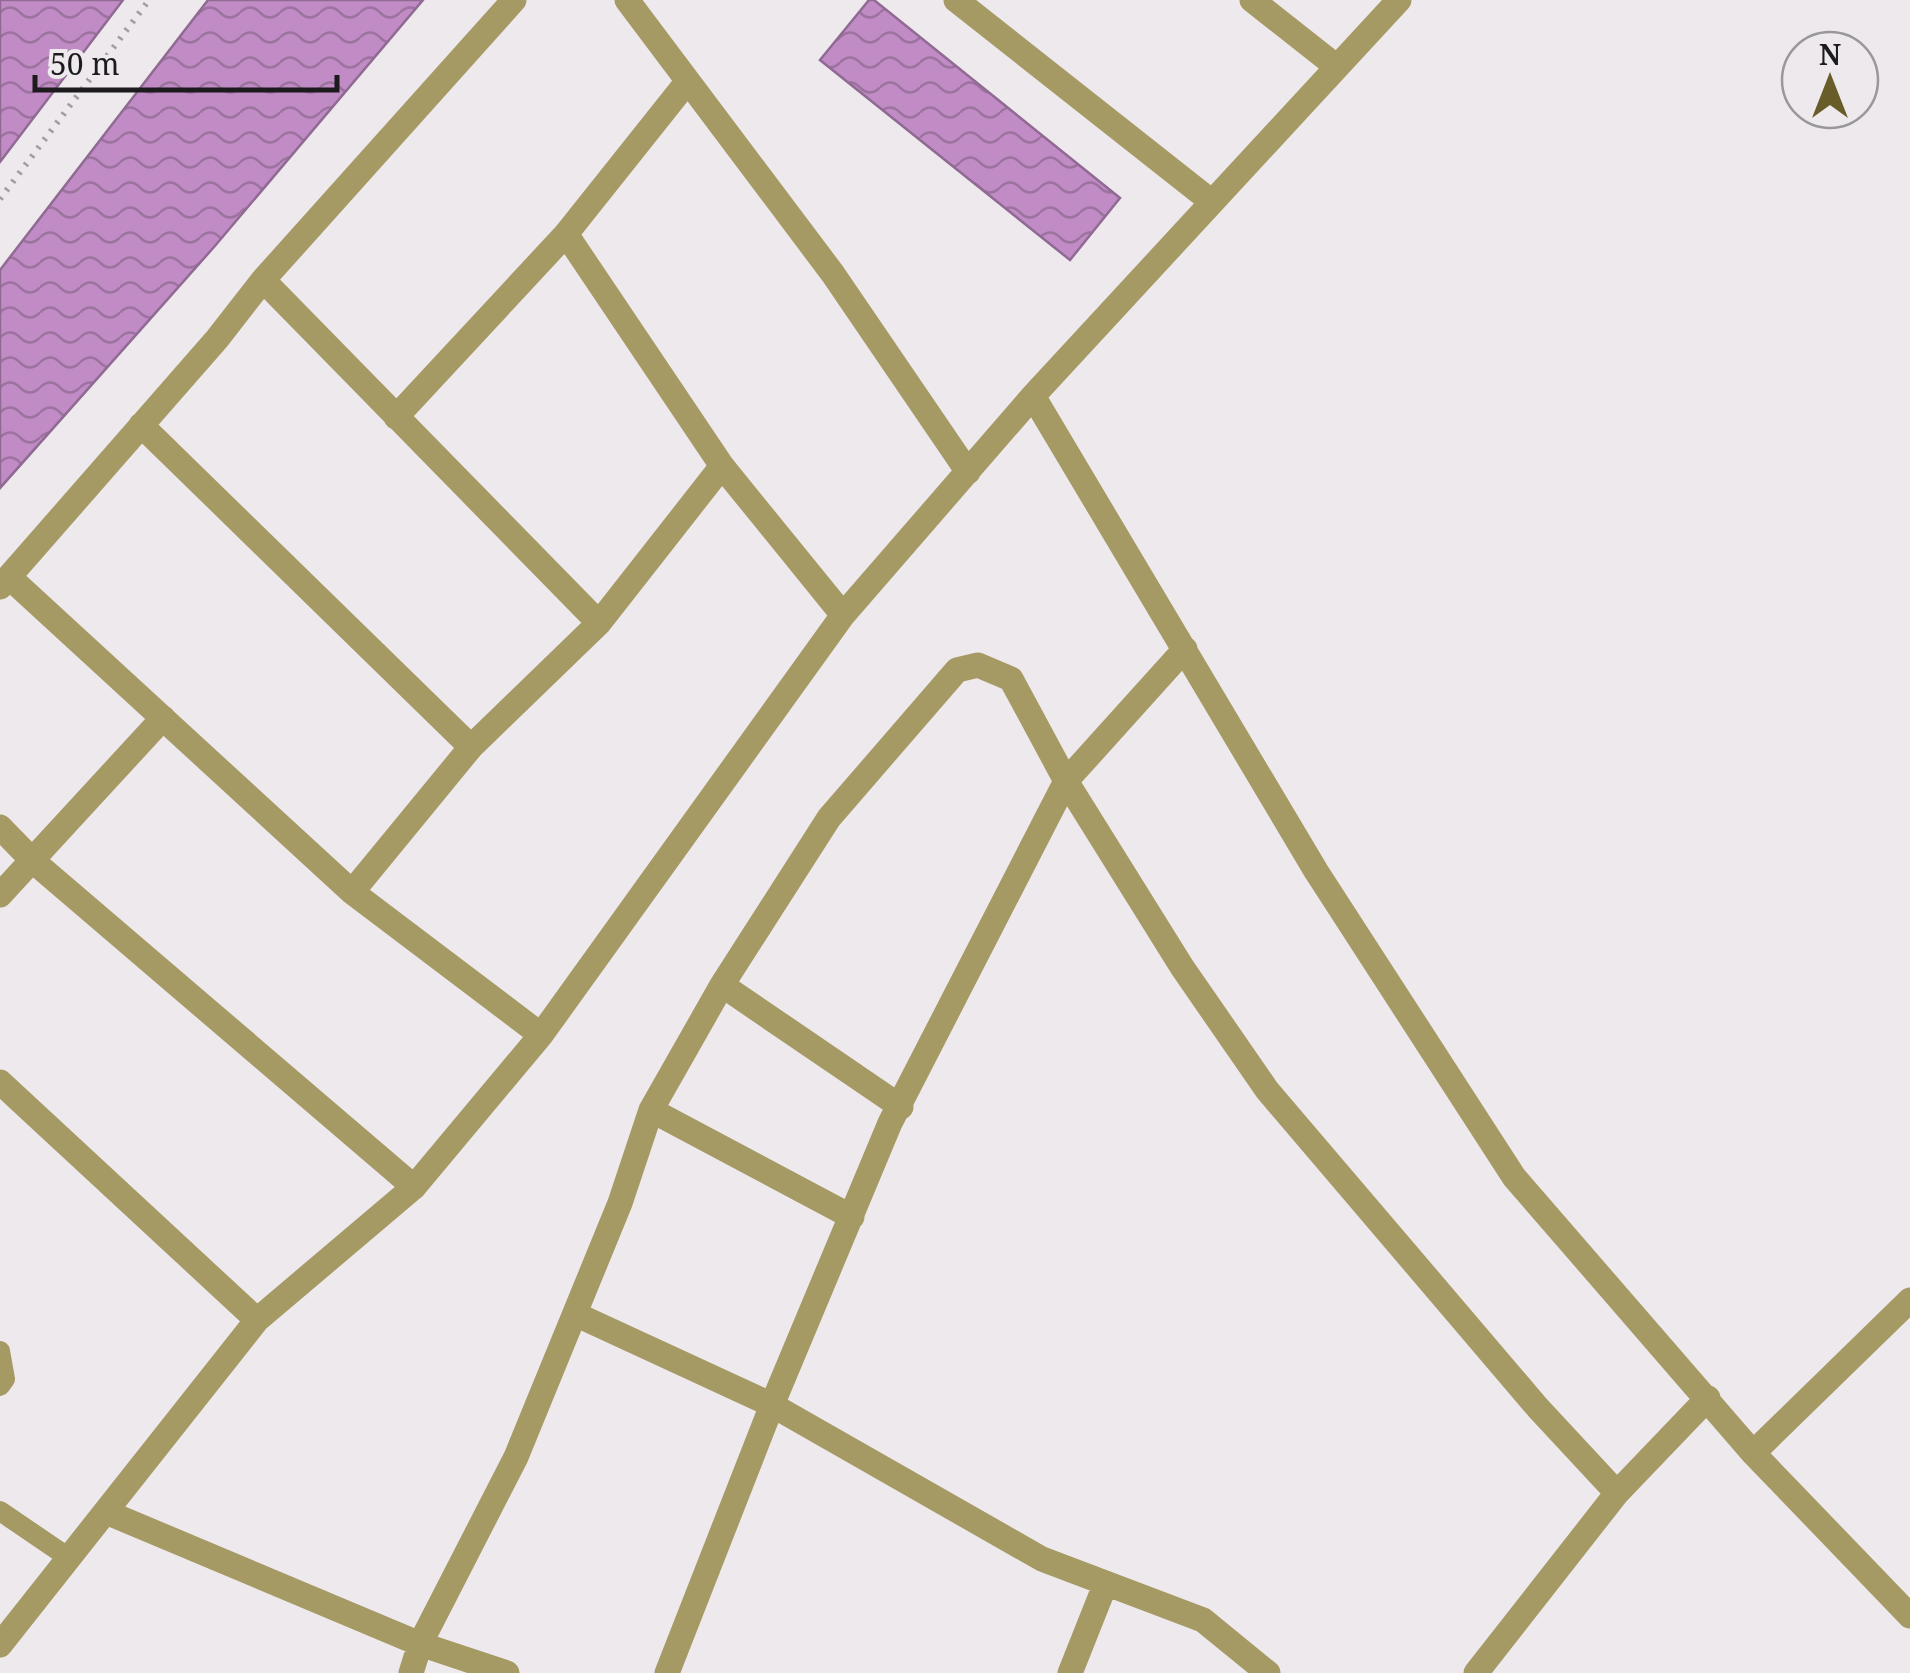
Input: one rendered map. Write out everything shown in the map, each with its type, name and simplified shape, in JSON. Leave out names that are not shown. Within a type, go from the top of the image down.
[{"type":"street","points":[[514,0],[263,280],[217,339],[5,582],[163,718],[352,892],[540,1036]]},
{"type":"street","points":[[626,0],[833,274],[968,472]]},
{"type":"street","points":[[956,0],[1212,202]]},
{"type":"street","points":[[1252,0],[1337,67]]},
{"type":"street","points":[[0,1645],[257,1320],[414,1187],[540,1036],[843,615],[1026,404],[1399,0]]},
{"type":"street","points":[[396,417],[566,234],[686,82]]},
{"type":"street","points":[[566,234],[722,466],[843,615]]},
{"type":"street","points":[[263,280],[599,623]]},
{"type":"street","points":[[1026,404],[1184,649],[1316,871],[1514,1176],[1753,1453],[1910,1616]]},
{"type":"street","points":[[141,426],[471,747]]},
{"type":"street","points":[[352,892],[471,747],[599,623],[722,466]]},
{"type":"street","points":[[667,1673],[772,1405],[890,1124],[1066,782],[1184,649]]},
{"type":"street","points":[[411,1673],[420,1644],[516,1457],[620,1203],[651,1110],[722,985],[829,818],[957,670],[978,664],[1010,679],[1066,782],[1182,967],[1267,1090],[1538,1408],[1617,1493]]},
{"type":"street","points":[[0,895],[163,718]]},
{"type":"street","points":[[0,827],[33,861],[414,1187]]},
{"type":"street","points":[[722,985],[902,1107]]},
{"type":"street","points":[[0,1082],[257,1320]]},
{"type":"street","points":[[651,1110],[852,1217]]},
{"type":"street","points":[[1753,1453],[1910,1300]]},
{"type":"street","points":[[575,1314],[772,1405],[1042,1559],[1203,1620],[1268,1673]]},
{"type":"street","points":[[1476,1673],[1617,1493],[1677,1426],[1708,1398]]},
{"type":"street","points":[[106,1512],[420,1644],[507,1673]]},
{"type":"street","points":[[1070,1673],[1105,1585]]},
{"type":"lane","points":[[0,1351],[5,1379],[0,1386]]},
{"type":"lane","points":[[0,1511],[69,1558]]},
{"type":"path","points":[[0,199],[149,0]]},
{"type":"water","points":[[0,0],[123,0],[0,162]]},
{"type":"water","points":[[208,0],[423,0],[214,247],[0,488],[0,270]]},
{"type":"water","points":[[869,0],[874,0],[1120,198],[1070,260],[820,60]]}]
